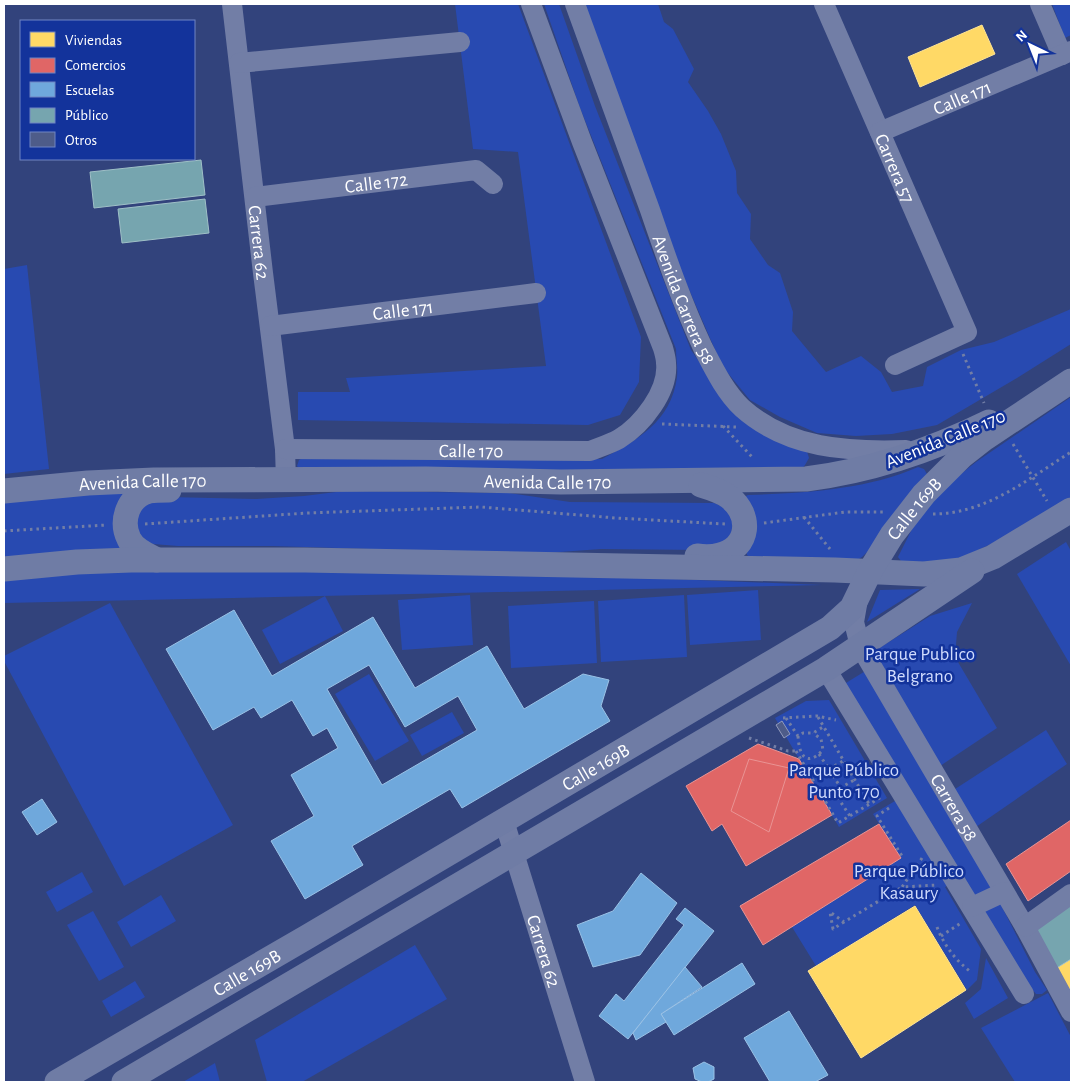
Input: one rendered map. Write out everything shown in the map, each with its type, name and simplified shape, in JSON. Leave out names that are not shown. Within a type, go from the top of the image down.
[{"type":"main road","name":"Avenida Calle 170","points":[[4,491],[123,481],[426,479],[561,482],[688,481],[798,479],[838,475],[923,450],[986,424],[1071,380]]},
{"type":"main road","name":"Calle 169B","points":[[57,1082],[286,950],[830,628],[846,615],[858,599],[870,571],[908,513],[924,494],[962,456],[1002,426],[1071,380]]},
{"type":"main road","points":[[157,560],[140,551],[129,540],[125,525],[126,514],[131,504],[139,496],[148,491],[261,480]]},
{"type":"main road","points":[[545,565],[636,556],[709,557],[722,555],[733,548],[742,538],[746,524],[743,514],[729,497],[716,490],[688,481]]},
{"type":"main road","points":[[4,569],[78,562],[305,560],[870,571],[924,574],[961,570],[993,558],[1065,514]]},
{"type":"main road","name":"Calle 169B","points":[[124,1082],[826,669],[993,558]]},
{"type":"street","name":"Carrera 62","points":[[232,4],[262,273],[285,449],[286,481]]},
{"type":"street","name":"Avenida Carrera 58","points":[[531,4],[582,142],[663,348],[666,364],[662,387],[655,402],[652,419]]},
{"type":"street","name":"Avenida Carrera 58","points":[[575,4],[685,311],[717,376],[723,384],[742,407],[765,424],[790,438],[832,448],[884,451],[923,450]]},
{"type":"street","name":"Carrera 57","points":[[824,4],[880,132],[962,334]]},
{"type":"street","points":[[1040,4],[1067,53]]},
{"type":"street","points":[[239,63],[460,42]]},
{"type":"street","name":"Calle 171","points":[[880,132],[1067,53]]},
{"type":"street","name":"Calle 172","points":[[255,197],[476,170],[493,184]]},
{"type":"street","name":"Calle 171","points":[[270,326],[536,293]]},
{"type":"street","points":[[895,365],[962,334]]},
{"type":"street","name":"Calle 170","points":[[285,449],[590,451],[605,446],[652,419]]},
{"type":"street","name":"Carrera 58","points":[[858,599],[854,622],[860,646],[1025,927],[1071,1012]]},
{"type":"street","name":"Carrera 58","points":[[826,669],[969,914],[1024,994]]},
{"type":"street","name":"Carrera 62","points":[[504,821],[585,1082]]},
{"type":"street","points":[[969,914],[1004,892]]},
{"type":"street","points":[[1025,927],[1071,894]]},
{"type":"path","points":[[962,334],[984,403]]},
{"type":"path","points":[[652,419],[740,427]]},
{"type":"path","points":[[723,426],[756,462]]},
{"type":"path","points":[[1002,426],[1033,476],[1065,514]]},
{"type":"path","points":[[4,531],[159,524],[307,513],[481,507],[715,524],[763,523],[845,512],[876,511],[947,514],[965,511],[986,504],[1071,452]]},
{"type":"path","points":[[804,517],[836,556]]},
{"type":"path","points":[[779,717],[817,716],[869,804]]},
{"type":"path","points":[[786,718],[798,736],[798,751],[838,823],[888,793]]},
{"type":"path","points":[[798,736],[803,733],[813,733],[823,727]]},
{"type":"path","points":[[748,738],[788,751],[798,751],[805,758],[810,759],[816,757],[823,750],[821,739],[813,733]]},
{"type":"path","points":[[819,754],[841,788]]},
{"type":"path","points":[[829,769],[843,761]]},
{"type":"path","points":[[823,798],[854,780]]},
{"type":"path","points":[[834,792],[850,816]]},
{"type":"path","points":[[895,805],[877,816],[902,856]]},
{"type":"path","points":[[844,922],[830,912],[834,929],[902,887],[925,853]]},
{"type":"path","points":[[902,887],[944,885]]},
{"type":"path","points":[[940,936],[969,914]]},
{"type":"path","points":[[937,927],[940,936],[956,961],[971,972]]},
{"type":"green space","points":[[455,4],[518,4],[641,337],[639,382],[620,415],[588,425],[298,420],[298,392],[350,392],[346,378],[546,366],[518,152],[473,149]]},
{"type":"green space","points":[[544,4],[559,4],[595,106],[691,350],[721,393],[806,448],[809,458],[800,471],[302,471],[297,466],[299,460],[304,457],[602,459],[640,437],[660,418],[668,406],[677,377],[676,349],[580,108]]},
{"type":"green space","points":[[585,4],[658,4],[664,22],[673,29],[694,69],[688,82],[721,134],[736,171],[737,193],[751,214],[750,239],[768,265],[780,273],[793,312],[792,331],[826,372],[861,356],[881,372],[892,392],[923,386],[927,367],[961,350],[994,342],[1071,309],[1071,344],[937,425],[892,434],[856,436],[817,433],[780,417],[750,400],[722,366],[681,271]]},
{"type":"green space","points":[[1052,4],[1071,4],[1071,35],[1065,38]]},
{"type":"green space","points":[[27,265],[49,469],[4,474],[4,269]]},
{"type":"green space","points":[[1071,397],[1071,501],[1026,527],[964,557],[932,563],[901,561],[898,557],[916,521],[942,489],[976,462]]},
{"type":"green space","points":[[918,467],[924,469],[927,474],[888,532],[857,560],[750,557],[747,555],[744,497],[748,495],[834,489],[877,481]]},
{"type":"green space","points":[[344,491],[509,493],[570,502],[714,503],[724,507],[733,517],[731,539],[702,550],[601,549],[532,554],[272,546],[178,546],[153,544],[144,540],[137,533],[134,514],[140,504],[167,497],[256,499]]},
{"type":"green space","points":[[123,492],[125,548],[4,562],[4,500]]},
{"type":"green space","points":[[1066,542],[1071,551],[1071,666],[1017,574]]},
{"type":"green space","points":[[30,571],[500,572],[822,585],[4,603],[4,574]]},
{"type":"green space","points":[[920,589],[867,622],[880,590]]},
{"type":"green space","points":[[758,590],[761,640],[690,645],[687,595]]},
{"type":"green space","points":[[470,595],[473,645],[402,650],[398,600]]},
{"type":"green space","points":[[684,595],[687,657],[601,662],[598,601]]},
{"type":"green space","points":[[325,596],[343,631],[280,664],[262,630]]},
{"type":"green space","points":[[594,601],[597,663],[511,668],[508,606]]},
{"type":"green space","points":[[110,603],[233,825],[124,886],[4,661],[4,656]]},
{"type":"green space","name":"Parque Publico Belgrano","points":[[972,603],[957,632],[955,657],[997,728],[940,766],[873,652],[930,616]]},
{"type":"green space","points":[[867,670],[993,888],[975,899],[841,686]]},
{"type":"green space","points":[[369,674],[409,741],[375,761],[335,694]]},
{"type":"green space","name":"Parque Público Punto 170","points":[[829,700],[887,798],[839,827],[775,718],[806,701]]},
{"type":"green space","points":[[452,712],[464,733],[422,756],[410,735]]},
{"type":"green space","points":[[1046,730],[1067,764],[973,829],[952,791]]},
{"type":"green space","name":"Parque Público Kasaury","points":[[900,798],[956,881],[945,887],[981,949],[977,980],[967,990],[915,905],[816,966],[792,927],[901,858],[873,814]]},
{"type":"green space","points":[[82,872],[93,892],[57,912],[46,892]]},
{"type":"green space","points":[[161,895],[176,921],[131,947],[117,922]]},
{"type":"green space","points":[[999,901],[1035,972],[1047,990],[1042,994],[1036,994],[1026,982],[984,910]]},
{"type":"green space","points":[[93,911],[124,967],[99,981],[67,925]]},
{"type":"green space","points":[[415,945],[447,999],[302,1082],[267,1082],[255,1040]]},
{"type":"green space","points":[[986,958],[1008,998],[974,1019],[965,1003],[981,989]]},
{"type":"green space","points":[[135,981],[145,997],[111,1017],[102,1001]]},
{"type":"green space","points":[[1048,993],[1071,1037],[1071,1082],[1015,1082],[981,1028]]},
{"type":"green space","points":[[215,1063],[220,1082],[183,1082]]},
{"type":"building: Viviendas","points":[[982,25],[995,54],[920,87],[908,57]]},
{"type":"building: Viviendas","points":[[915,906],[966,990],[861,1058],[808,971]]},
{"type":"building: Viviendas","points":[[1071,959],[1071,988],[1067,990],[1055,969]]},
{"type":"building: Comercios","points":[[758,744],[799,759],[832,815],[746,866],[722,824],[712,831],[686,786]]},
{"type":"building: Comercios","points":[[749,759],[789,768],[769,832],[731,811]]},
{"type":"building: Comercios","points":[[1071,820],[1071,871],[1028,901],[1006,864]]},
{"type":"building: Comercios","points":[[879,824],[901,858],[763,945],[740,906]]},
{"type":"building: Escuelas","points":[[234,610],[272,676],[373,617],[415,688],[487,646],[524,709],[583,674],[609,680],[601,706],[610,721],[462,808],[450,789],[352,846],[363,865],[305,899],[271,841],[314,816],[291,775],[338,748],[327,728],[313,736],[292,700],[261,718],[254,707],[213,730],[166,649]],"holes":[[[369,665],[405,727],[458,696],[477,730],[382,785],[327,689]]]},
{"type":"building: Escuelas","points":[[42,799],[57,822],[37,835],[22,812]]},
{"type":"building: Escuelas","points":[[641,873],[677,903],[640,955],[593,967],[577,925],[613,911]]},
{"type":"building: Escuelas","points":[[685,908],[714,931],[628,1039],[599,1016],[616,994],[624,1001],[684,925],[676,919]]},
{"type":"building: Escuelas","points":[[742,963],[755,984],[674,1035],[661,1014]]},
{"type":"building: Escuelas","points":[[685,967],[702,987],[661,1014],[666,1022],[636,1040],[633,1033]]},
{"type":"building: Escuelas","points":[[789,1011],[828,1075],[815,1082],[770,1082],[744,1038]]},
{"type":"building: Escuelas","points":[[704,1062],[714,1067],[714,1079],[708,1082],[695,1079],[693,1068]]},
{"type":"building: Público","points":[[201,160],[205,195],[94,208],[90,172]]},
{"type":"building: Público","points":[[205,199],[209,233],[122,243],[118,209]]},
{"type":"building: Público","points":[[1071,904],[1071,959],[1055,969],[1032,931]]},
{"type":"building: Otros","points":[[782,721],[790,734],[784,738],[776,725]]}]
